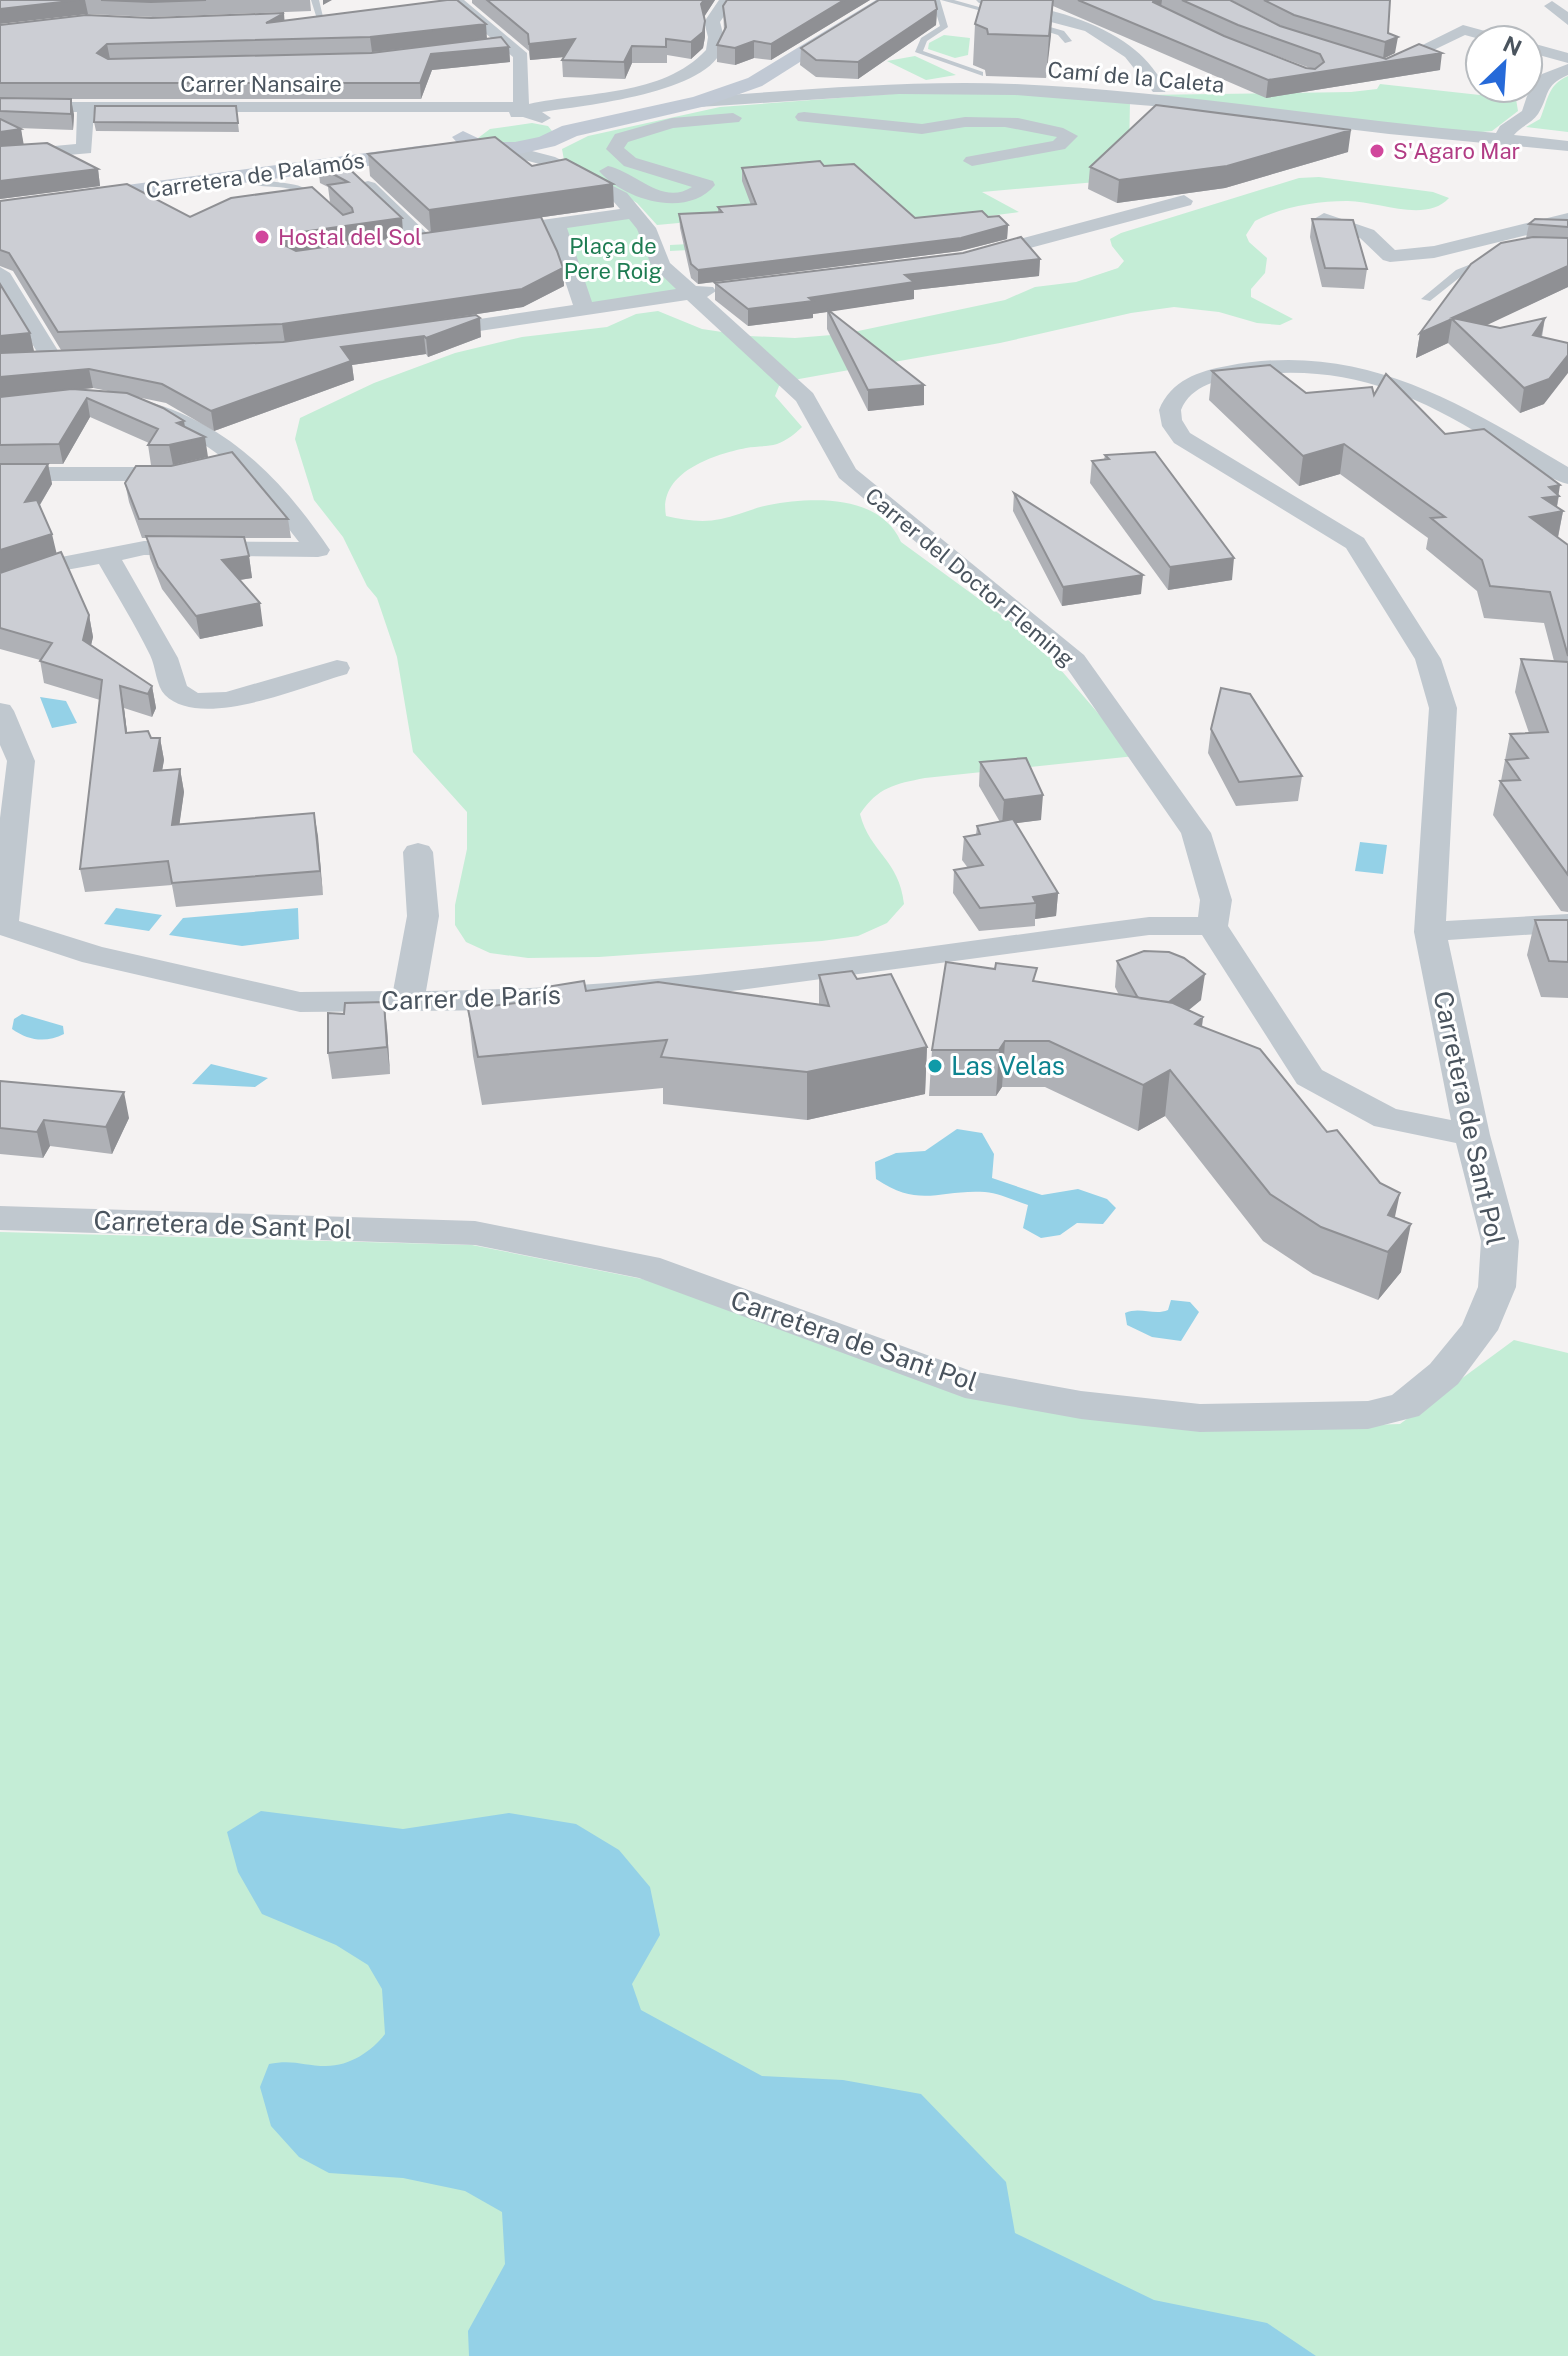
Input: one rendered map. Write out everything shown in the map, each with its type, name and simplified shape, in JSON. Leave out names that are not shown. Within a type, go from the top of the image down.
[{"type":"main road","points":[[554,138],[513,116],[475,130],[472,142],[505,149],[554,138],[614,121],[699,102],[755,82],[889,0]]},
{"type":"main road","name":"Carretera de Palamós","points":[[0,206],[53,202],[343,164],[472,142]]},
{"type":"street","name":"Carrer Nansaire","points":[[0,107],[515,107],[513,116],[653,87],[689,71],[712,53],[717,37],[712,22],[727,0]]},
{"type":"street","points":[[984,0],[1091,28],[1131,54],[1159,88]]},
{"type":"street","points":[[454,4],[521,56],[513,116]]},
{"type":"street","points":[[1560,6],[1568,20]]},
{"type":"street","points":[[1091,28],[1119,22]]},
{"type":"street","points":[[1377,66],[1464,30]]},
{"type":"street","points":[[1561,56],[1568,43]]},
{"type":"street","points":[[478,48],[507,44]]},
{"type":"street","points":[[1504,138],[1506,130],[1530,113],[1535,96],[1548,78],[1568,69]]},
{"type":"street","name":"Camí de la Caleta","points":[[699,102],[922,88],[1018,90],[1178,103],[1428,134],[1504,138],[1568,146]]},
{"type":"street","points":[[0,156],[85,149],[86,106]]},
{"type":"street","points":[[554,138],[569,154],[596,164],[655,196],[680,199],[697,195],[706,185],[630,162],[615,149],[621,138],[672,123],[756,117]]},
{"type":"street","points":[[782,117],[844,118],[892,127],[925,129],[965,122],[1000,122],[1049,127],[1069,136],[1059,145],[972,161]]},
{"type":"street","name":"Carrer del Doctor Fleming","points":[[554,138],[620,197],[646,228],[661,265],[805,398],[847,473],[1075,661],[1196,833],[1216,900],[1212,926]]},
{"type":"street","points":[[343,164],[431,240],[392,246]]},
{"type":"street","points":[[962,260],[1184,201]]},
{"type":"street","points":[[482,233],[633,213]]},
{"type":"street","points":[[1324,219],[1367,234],[1390,256],[1434,252],[1568,219]]},
{"type":"street","points":[[556,224],[584,307]]},
{"type":"street","points":[[0,273],[7,301],[62,362],[27,362]]},
{"type":"street","points":[[418,334],[584,307],[734,288]]},
{"type":"street","name":"Carretera de Sant Pol","points":[[0,1218],[475,1233],[647,1267],[965,1384],[1081,1405],[1200,1418],[1368,1415],[1405,1406],[1444,1374],[1479,1330],[1497,1287],[1500,1241],[1472,1135],[1430,932],[1443,708],[1428,659],[1355,543],[1182,438],[1169,423],[1168,410],[1182,391],[1201,378],[1253,367],[1348,370],[1386,379],[1439,401],[1568,477]]},
{"type":"street","points":[[0,585],[60,564],[144,548],[318,550],[241,459],[157,411],[118,401]]},
{"type":"street","points":[[0,474],[173,475],[241,459]]},
{"type":"street","points":[[107,555],[165,658],[175,690],[192,701],[228,700],[337,668]]},
{"type":"street","name":"Carrer de París","points":[[0,711],[21,761],[3,926],[93,955],[300,1002],[518,1000],[717,983],[1149,926],[1212,926]]},
{"type":"street","points":[[408,1001],[423,916],[418,852]]},
{"type":"street","points":[[1430,932],[1568,923]]},
{"type":"street","points":[[1212,926],[1309,1077],[1386,1118],[1472,1135]]},
{"type":"lane","points":[[315,0],[320,19]]},
{"type":"lane","points":[[936,0],[944,27],[924,40],[919,52],[980,74]]},
{"type":"lane","points":[[945,0],[1061,33],[1068,41]]},
{"type":"lane","points":[[248,176],[254,183],[281,182],[306,187],[329,210]]},
{"type":"lane","points":[[1426,299],[1460,272],[1500,258]]},
{"type":"green space","points":[[944,35],[970,38],[968,55],[955,58],[928,49],[929,43]]},
{"type":"green space","points":[[915,56],[956,75],[926,80],[887,61]]},
{"type":"green space","points":[[1568,76],[1568,132],[1526,127],[1540,119],[1552,89]]},
{"type":"green space","points":[[1380,84],[1464,93],[1464,104],[1517,104],[1518,111],[1492,131],[1470,133],[1141,95],[1351,92],[1377,89]]},
{"type":"green space","points":[[944,90],[1130,101],[1129,154],[1108,181],[982,192],[1019,212],[749,247],[670,251],[670,245],[728,242],[733,218],[657,225],[637,203],[564,160],[562,149],[588,136],[720,107]]},
{"type":"green space","points":[[532,123],[548,126],[552,131],[536,139],[516,143],[478,138],[490,129]]},
{"type":"green space","points":[[1319,177],[1433,192],[1449,198],[1439,206],[1414,210],[1358,202],[1323,202],[1288,209],[1255,221],[1246,235],[1249,242],[1267,258],[1265,273],[1251,289],[1251,297],[1293,319],[1280,325],[1257,323],[1219,312],[1174,307],[1131,313],[1000,343],[799,379],[779,386],[775,396],[802,427],[791,437],[777,444],[732,451],[704,461],[690,468],[670,488],[666,516],[694,520],[721,519],[769,505],[805,501],[844,502],[878,515],[891,526],[901,542],[1046,648],[1054,662],[1135,756],[925,778],[881,792],[860,814],[870,838],[896,876],[904,904],[887,923],[858,936],[599,957],[528,958],[490,953],[466,942],[455,925],[455,905],[467,849],[467,812],[413,752],[397,657],[377,598],[367,586],[343,537],[314,500],[295,439],[300,418],[374,383],[455,353],[522,337],[607,327],[636,314],[658,311],[702,329],[749,336],[795,338],[844,334],[1005,300],[1035,287],[1076,282],[1118,268],[1124,261],[1110,239],[1121,233],[1299,178]]},
{"type":"green space","name":"Plaça de Pere Roig","points":[[633,213],[689,293],[584,307],[556,224]]},
{"type":"green space","points":[[0,1232],[472,1245],[647,1280],[944,1389],[1197,1431],[1400,1424],[1514,1340],[1568,1353],[1568,2356],[0,2356]]},
{"type":"water","points":[[40,697],[66,701],[77,723],[52,728]]},
{"type":"water","points":[[1360,842],[1387,845],[1383,874],[1355,871]]},
{"type":"water","points":[[116,908],[162,915],[149,931],[104,924]]},
{"type":"water","points":[[298,908],[299,939],[242,946],[169,935],[183,918]]},
{"type":"water","points":[[22,1014],[63,1026],[64,1034],[44,1040],[25,1036],[12,1029],[14,1019]]},
{"type":"water","points":[[211,1064],[268,1078],[255,1087],[192,1084]]},
{"type":"water","points":[[957,1129],[982,1133],[994,1154],[992,1178],[1042,1195],[1078,1189],[1107,1199],[1116,1208],[1103,1224],[1077,1223],[1060,1235],[1041,1238],[1023,1228],[1028,1205],[1007,1197],[985,1192],[918,1196],[876,1179],[875,1162],[896,1153],[925,1151]]},
{"type":"water","points":[[1171,1300],[1190,1302],[1199,1312],[1181,1341],[1152,1337],[1127,1325],[1125,1313],[1136,1310],[1163,1312],[1168,1310]]},
{"type":"water","points":[[261,1811],[403,1829],[509,1813],[576,1824],[619,1850],[650,1887],[660,1935],[632,1984],[641,2010],[762,2076],[843,2080],[921,2094],[1006,2182],[1015,2233],[1154,2300],[1267,2323],[1316,2356],[469,2356],[468,2331],[505,2264],[502,2212],[465,2191],[403,2178],[329,2173],[299,2157],[271,2126],[260,2087],[269,2064],[292,2062],[326,2066],[344,2063],[367,2052],[385,2034],[382,1989],[368,1965],[336,1945],[262,1914],[238,1872],[227,1832]]},
{"type":"building","points":[[0,0],[79,0],[0,9]]},
{"type":"building","points":[[101,0],[206,0],[151,2]]},
{"type":"building","points":[[457,0],[486,24],[370,37],[107,44],[97,53],[108,59],[371,53],[501,37],[509,47],[431,54],[420,83],[0,83],[0,25],[86,15],[151,18],[284,13],[266,23]]},
{"type":"building","points":[[487,0],[704,0],[701,4],[705,21],[703,32],[691,42],[666,39],[666,47],[632,46],[624,62],[562,60],[575,39],[529,44],[528,34]]},
{"type":"building","points":[[727,0],[844,0],[771,44],[754,41],[735,48],[717,45],[726,27],[723,6]]},
{"type":"building","points":[[879,0],[935,0],[937,9],[858,62],[816,60],[801,48]]},
{"type":"building","points":[[982,0],[1053,0],[1049,36],[988,34],[987,29],[975,24]]},
{"type":"building","points":[[1078,0],[1154,0],[1224,36],[1306,68],[1315,69],[1324,62],[1320,54],[1238,25],[1182,0],[1230,0],[1280,26],[1386,59],[1419,44],[1442,53],[1268,80]]},
{"type":"building","points":[[1264,0],[1390,0],[1388,33],[1398,37],[1385,42],[1294,15]]},
{"type":"building","points":[[0,98],[71,99],[71,114],[0,111]]},
{"type":"building","points":[[1156,105],[1351,130],[1227,166],[1119,180],[1090,167]]},
{"type":"building","points":[[95,106],[236,106],[238,123],[94,122]]},
{"type":"building","points":[[0,119],[21,129],[0,132]]},
{"type":"building","points":[[495,137],[532,166],[566,159],[613,184],[429,210],[368,154]]},
{"type":"building","points":[[47,143],[98,169],[0,181],[0,146]]},
{"type":"building","points":[[820,161],[824,166],[854,164],[915,218],[982,211],[988,217],[999,216],[1008,225],[961,238],[698,270],[691,264],[679,214],[722,212],[718,207],[756,204],[742,168]]},
{"type":"building","points":[[343,163],[402,218],[295,233],[284,240],[284,245],[296,251],[541,217],[563,268],[522,289],[282,324],[58,332],[9,253],[0,250],[0,201],[127,184],[190,217],[231,198],[312,187],[343,215],[353,212],[352,208],[328,185],[348,182],[318,166]]},
{"type":"building","points":[[1312,219],[1353,220],[1367,269],[1325,268]]},
{"type":"building","points":[[1535,219],[1568,220],[1568,227],[1529,224]]},
{"type":"building","points":[[1021,237],[1040,259],[905,275],[914,282],[809,298],[813,301],[748,309],[715,283],[963,253]]},
{"type":"building","points":[[1533,237],[1568,238],[1568,266],[1452,318],[1500,328],[1545,318],[1533,335],[1568,343],[1568,355],[1549,379],[1524,388],[1452,319],[1420,333],[1471,264],[1501,243]]},
{"type":"building","points":[[0,284],[30,333],[0,336]]},
{"type":"building","points":[[827,309],[924,385],[868,390]]},
{"type":"building","points":[[476,315],[480,318],[426,338],[341,347],[351,361],[211,411],[162,384],[89,369],[0,377],[0,353],[283,342]]},
{"type":"building","points":[[1270,365],[1306,393],[1372,387],[1374,395],[1386,374],[1445,434],[1484,429],[1560,485],[1549,487],[1559,496],[1543,498],[1563,511],[1530,517],[1568,545],[1568,656],[1550,592],[1490,586],[1482,560],[1431,518],[1445,517],[1344,444],[1303,456],[1212,371]]},
{"type":"building","points":[[72,389],[127,393],[163,408],[184,421],[177,423],[205,437],[169,445],[148,445],[158,429],[87,398],[59,444],[0,445],[0,397]]},
{"type":"building","points":[[232,452],[288,519],[139,519],[125,483],[136,466],[171,466]]},
{"type":"building","points":[[1155,452],[1234,558],[1170,567],[1092,461],[1109,459],[1105,455]]},
{"type":"building","points":[[0,464],[48,464],[25,502],[37,500],[52,534],[0,550]]},
{"type":"building","points":[[1014,493],[1143,575],[1063,587]]},
{"type":"building","points":[[146,536],[244,537],[249,556],[222,560],[260,603],[196,616],[158,567]]},
{"type":"building","points":[[61,552],[89,615],[83,640],[152,686],[148,694],[120,686],[126,733],[148,731],[151,738],[160,738],[154,771],[180,769],[172,825],[314,813],[320,871],[172,883],[168,861],[80,869],[102,680],[40,661],[52,643],[0,628],[0,573]]},
{"type":"building","points":[[1521,659],[1568,662],[1568,875],[1500,781],[1520,780],[1506,760],[1528,758],[1510,734],[1548,732]]},
{"type":"building","points":[[1221,688],[1250,694],[1302,776],[1239,782],[1211,729]]},
{"type":"building","points":[[1026,758],[1043,795],[1004,800],[980,762]]},
{"type":"building","points":[[1013,819],[1058,893],[1033,897],[1036,903],[980,908],[954,870],[983,865],[964,837],[980,834],[977,826]]},
{"type":"building","points":[[1535,920],[1568,920],[1568,962],[1549,961]]},
{"type":"building","points":[[1144,951],[1169,952],[1184,958],[1205,974],[1169,1002],[1138,998],[1117,961]]},
{"type":"building","points":[[946,962],[995,969],[996,963],[1037,968],[1033,981],[1173,1003],[1203,1017],[1195,1024],[1260,1049],[1327,1132],[1337,1130],[1380,1183],[1400,1193],[1388,1215],[1411,1224],[1388,1252],[1321,1227],[1270,1194],[1170,1070],[1143,1085],[1049,1041],[1005,1041],[999,1050],[932,1050]]},
{"type":"building","points":[[852,971],[857,979],[891,974],[927,1047],[807,1072],[661,1057],[667,1040],[478,1057],[468,1009],[549,999],[546,987],[584,981],[586,991],[658,982],[829,1006],[819,975]]},
{"type":"building","points":[[384,1002],[387,1047],[328,1053],[328,1013],[344,1014],[345,1003]]},
{"type":"building","points":[[0,1081],[124,1092],[106,1127],[44,1120],[37,1132],[0,1128]]},
{"type":"place","name":"S'Agaro Mar","points":[[1377,151]]},
{"type":"place","name":"Hostal del Sol","points":[[262,237]]},
{"type":"place","name":"Las Velas","points":[[935,1066]]}]
